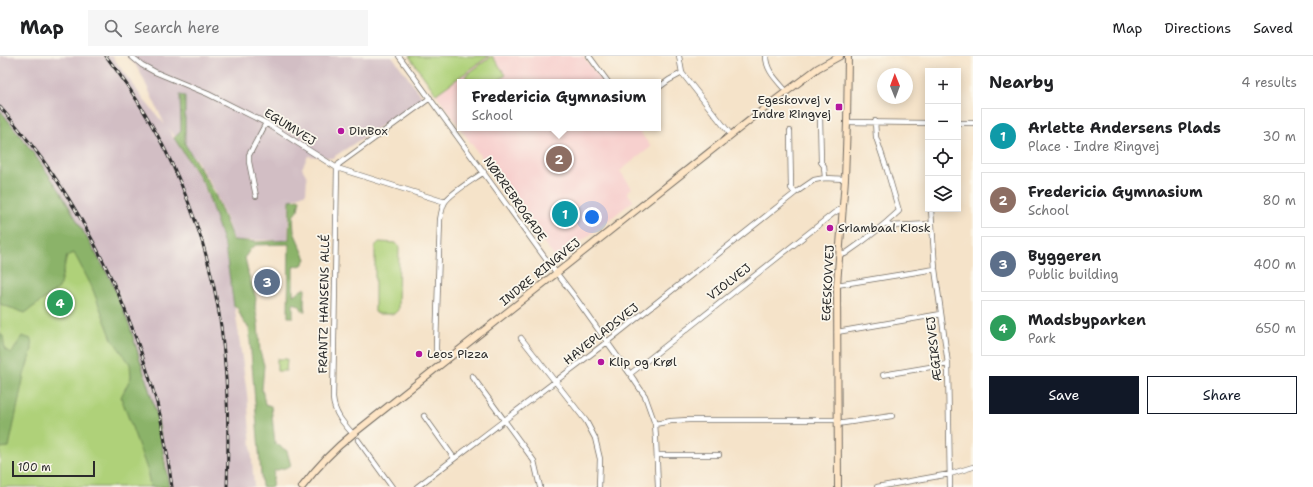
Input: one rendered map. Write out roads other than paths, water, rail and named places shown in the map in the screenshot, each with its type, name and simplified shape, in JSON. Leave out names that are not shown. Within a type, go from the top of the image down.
[{"type":"street","name":"EGUMVEJ","points":[[131,56],[142,65],[155,72],[208,94],[266,123],[336,168],[445,202]]},
{"type":"street","name":"NØRREBROGADE","points":[[399,56],[645,396],[655,424],[658,487]]},
{"type":"street","points":[[589,56],[606,79]]},
{"type":"street","points":[[679,56],[682,73],[731,135]]},
{"type":"street","points":[[766,56],[768,70],[786,91]]},
{"type":"street","name":"INDRE RINGVEJ","points":[[302,487],[326,458],[353,434],[786,91],[818,68],[840,56]]},
{"type":"street","name":"EGESKOVVEJ","points":[[838,487],[837,285],[845,179],[848,56]]},
{"type":"street","points":[[661,86],[682,73]]},
{"type":"street","points":[[336,168],[339,164],[430,98]]},
{"type":"street","points":[[820,116],[822,162],[824,166],[825,178]]},
{"type":"street","points":[[840,254],[845,254],[886,223],[899,211],[876,137],[875,121]]},
{"type":"street","points":[[847,122],[875,121],[925,123]]},
{"type":"street","points":[[256,196],[248,162],[249,155],[266,123]]},
{"type":"street","points":[[961,123],[973,123]]},
{"type":"street","points":[[790,131],[791,188],[795,193]]},
{"type":"street","name":"FRANTZ HANSENS ALLÉ","points":[[336,168],[333,398],[336,412],[353,434]]},
{"type":"street","points":[[444,362],[436,350],[441,212],[445,202],[450,197],[484,172]]},
{"type":"street","name":"HAVEPLADSVEJ","points":[[417,487],[555,382],[795,193],[814,180],[825,178],[845,179]]},
{"type":"street","name":"VIOLVEJ","points":[[630,374],[834,213],[840,210],[843,211]]},
{"type":"street","name":"ÆGIRSVEJ","points":[[931,212],[935,269],[948,364],[950,487]]},
{"type":"street","points":[[886,223],[890,226],[932,224]]},
{"type":"street","points":[[837,285],[935,269]]},
{"type":"street","points":[[837,332],[941,314]]},
{"type":"street","points":[[522,338],[586,421],[595,438],[600,459],[599,487]]},
{"type":"street","points":[[883,375],[948,364]]},
{"type":"street","points":[[472,376],[534,461],[540,487]]},
{"type":"street","points":[[424,416],[454,458]]},
{"type":"street","points":[[655,424],[689,420],[837,422],[892,416]]},
{"type":"street","points":[[358,440],[392,487]]},
{"type":"street","points":[[657,455],[720,455]]},
{"type":"street","points":[[877,487],[950,474],[973,467]]},
{"type":"railway","points":[[106,56],[128,86],[165,150],[181,184],[206,253],[221,326],[225,366],[228,447],[227,487]]},
{"type":"railway","points":[[0,107],[23,134],[64,192],[82,222],[115,286],[141,352],[156,399],[164,433],[172,487]]},
{"type":"place","name":"Egeskovvej v Indre Ringvej","points":[[839,107]]},
{"type":"place","name":"DinBox","points":[[341,131]]},
{"type":"place","name":"Fredericia Gymnasium","points":[[559,159]]},
{"type":"place","name":"Arlette Andersens Plads","points":[[565,214]]},
{"type":"place","name":"Sriambaal Kiosk","points":[[830,228]]},
{"type":"place","name":"Byggeren","points":[[267,282]]},
{"type":"place","name":"Madsbyparken","points":[[60,303]]},
{"type":"place","name":"Leos Pizza","points":[[419,354]]},
{"type":"place","name":"Klip og Krøl","points":[[601,362]]}]
